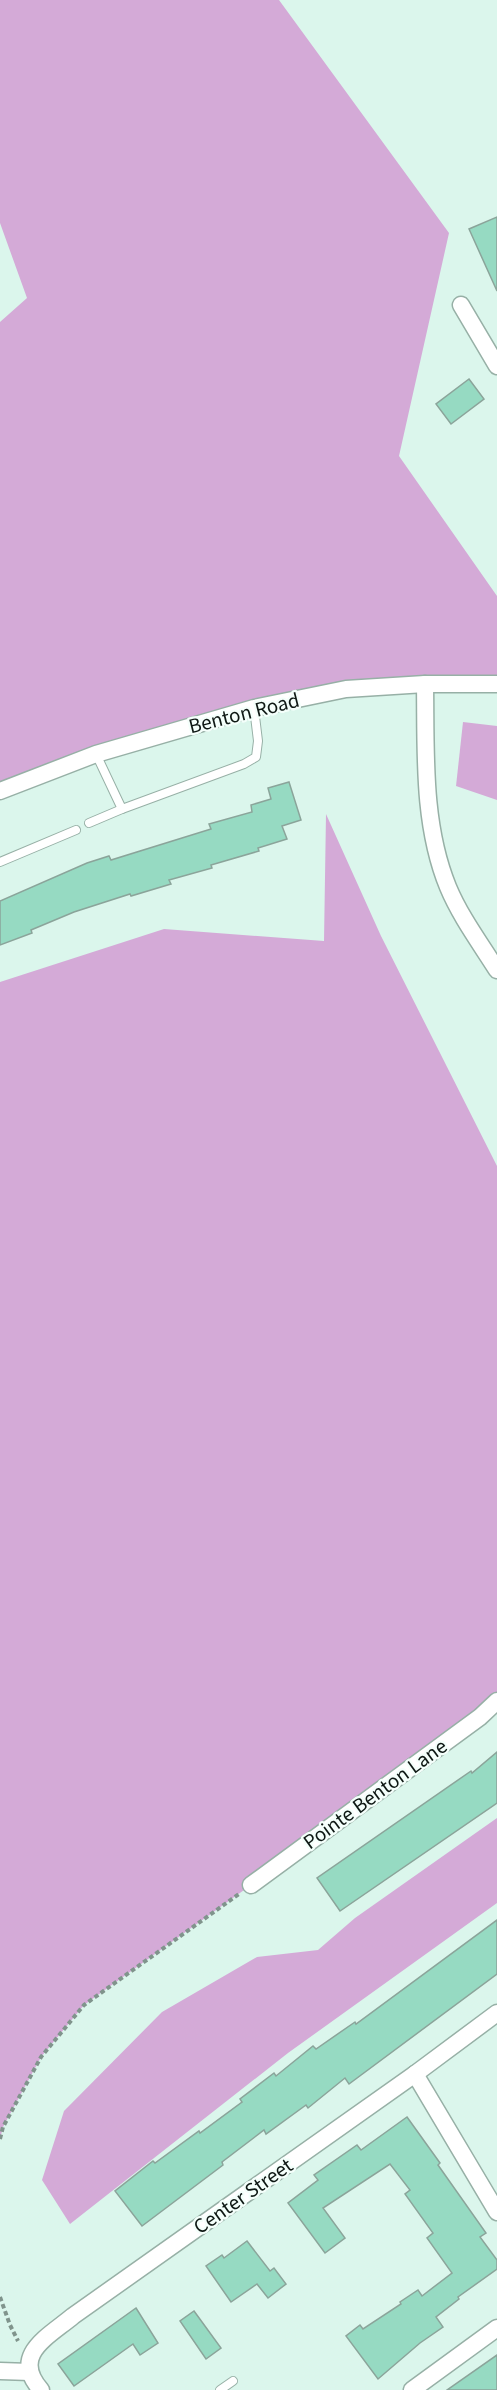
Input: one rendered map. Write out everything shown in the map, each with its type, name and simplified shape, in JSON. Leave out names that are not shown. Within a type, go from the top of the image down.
[{"type":"street","points":[[461,306],[497,366]]},
{"type":"street","points":[[425,684],[427,792],[437,853],[448,888],[497,970]]},
{"type":"street","name":"Benton Road","points":[[0,791],[96,754],[254,708],[346,689],[425,684],[497,684]]},
{"type":"street","name":"Pointe Benton Lane","points":[[251,1885],[480,1717],[497,1701]]},
{"type":"street","name":"Center Street","points":[[29,2366],[33,2349],[73,2316],[415,2074],[497,2013]]},
{"type":"street","points":[[415,2074],[497,2212]]},
{"type":"street","points":[[412,2390],[497,2328]]},
{"type":"street","points":[[0,2371],[29,2366],[34,2382],[41,2390]]},
{"type":"lane","points":[[89,823],[244,765],[256,757],[258,741],[254,708]]},
{"type":"lane","points":[[96,754],[122,809]]},
{"type":"lane","points":[[1,859],[76,830]]},
{"type":"lane","points":[[220,2390],[233,2381]]},
{"type":"path","points":[[0,2139],[3,2127],[41,2057],[84,2005],[251,1885]]},
{"type":"path","points":[[0,2297],[29,2366]]},
{"type":"shaded area","points":[[0,0],[279,0],[449,233],[399,456],[497,596],[497,684],[346,689],[0,791],[0,322],[27,298],[0,223]]},
{"type":"shaded area","points":[[463,722],[497,726],[497,800],[456,786]]},
{"type":"shaded area","points":[[326,814],[381,936],[497,1166],[497,1701],[251,1885],[84,2005],[41,2057],[3,2127],[0,2139],[0,982],[164,929],[324,941]]},
{"type":"shaded area","points":[[497,1818],[497,1903],[288,2053],[70,2224],[42,2180],[64,2111],[162,2012],[257,1957],[318,1950],[355,1918]]},
{"type":"building","points":[[497,217],[497,291],[469,229]]},
{"type":"building","points":[[469,379],[484,399],[451,424],[436,404]]},
{"type":"building","points":[[289,782],[301,820],[282,826],[287,839],[258,848],[259,851],[211,865],[212,868],[169,880],[171,884],[74,912],[31,930],[32,933],[0,945],[0,901],[87,863],[109,856],[111,860],[211,829],[209,824],[252,812],[251,805],[271,799],[268,788]]},
{"type":"building","points":[[497,1752],[497,1803],[340,1911],[317,1878],[471,1771],[472,1773]]},
{"type":"building","points":[[497,1920],[497,1974],[349,2084],[345,2078],[308,2108],[306,2105],[266,2134],[264,2130],[222,2162],[223,2165],[142,2226],[115,2191],[153,2161],[155,2163],[242,2102],[240,2099],[274,2073],[276,2076],[313,2046],[316,2049],[355,2022],[356,2024]]},
{"type":"building","points":[[407,2117],[486,2233],[480,2237],[497,2260],[497,2269],[458,2297],[459,2299],[436,2317],[443,2327],[420,2343],[378,2379],[346,2336],[360,2325],[363,2329],[418,2290],[422,2296],[452,2273],[427,2238],[433,2233],[405,2194],[410,2190],[390,2164],[323,2208],[345,2238],[325,2253],[288,2203],[318,2180],[314,2175],[357,2145],[361,2150]]},
{"type":"building","points":[[247,2241],[270,2271],[274,2268],[286,2284],[268,2298],[257,2284],[231,2302],[206,2266],[222,2255],[224,2258]]},
{"type":"building","points":[[136,2308],[158,2343],[140,2355],[133,2344],[74,2386],[58,2364]]},
{"type":"building","points":[[194,2311],[221,2348],[206,2359],[180,2321]]},
{"type":"building","points":[[497,2355],[497,2390],[447,2390]]}]
